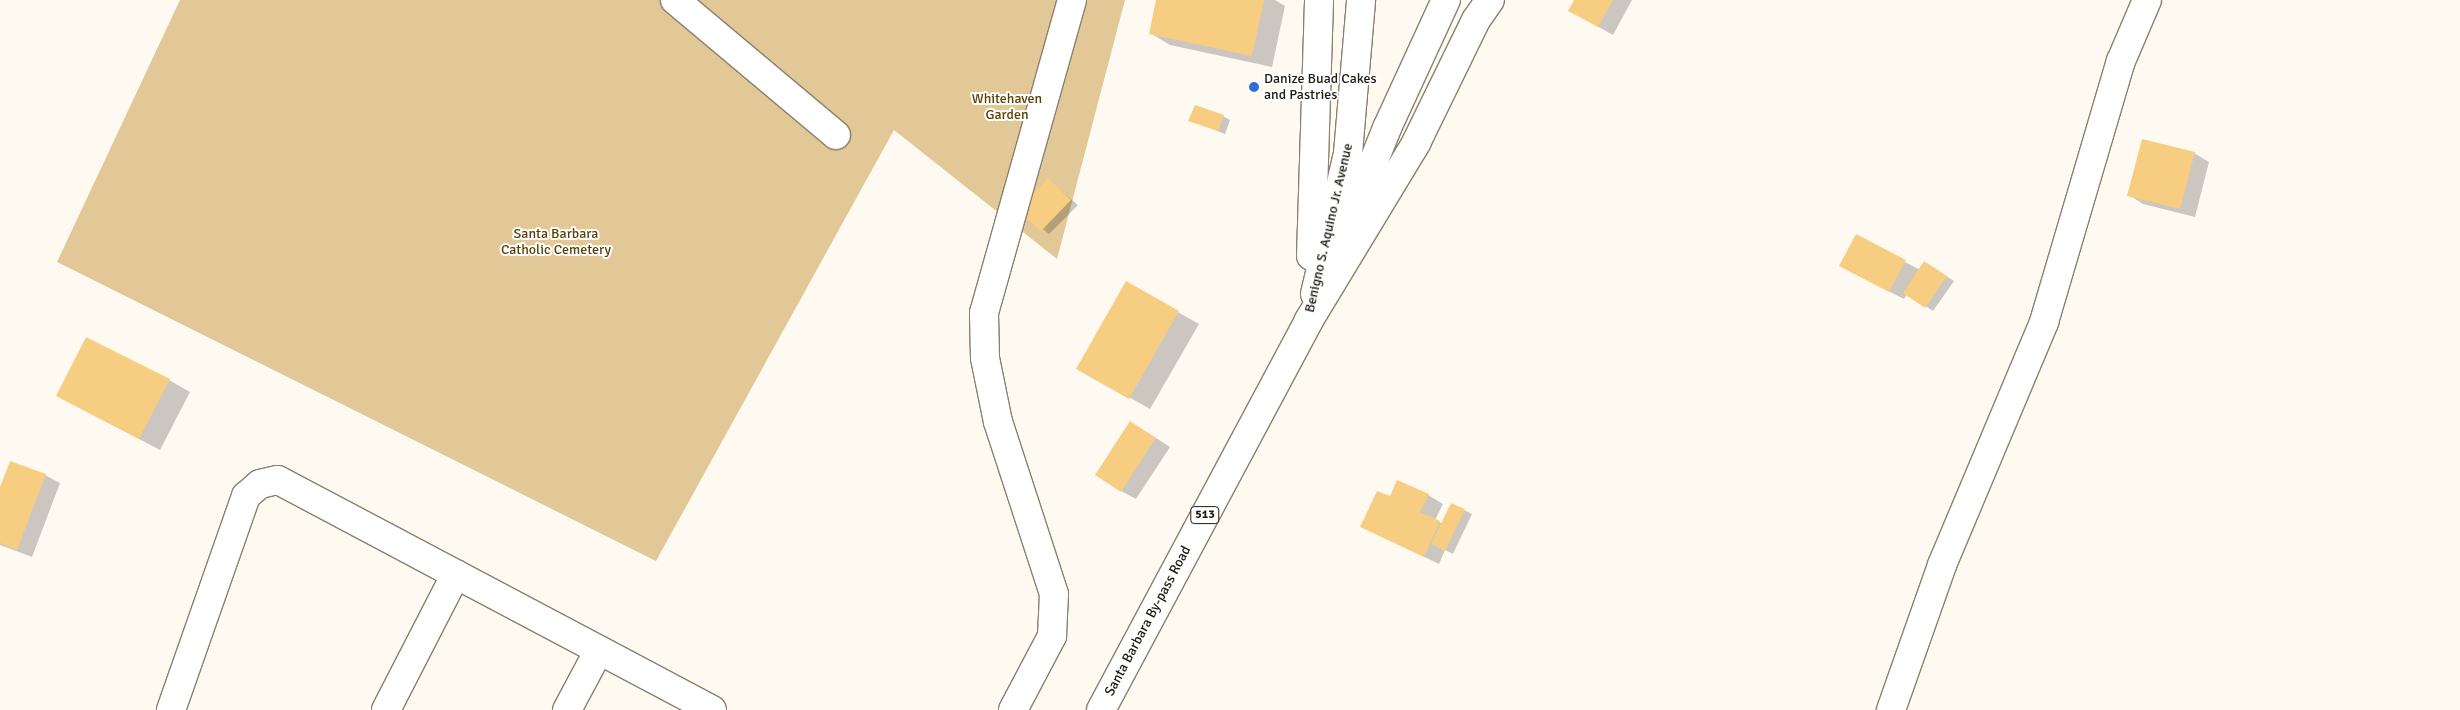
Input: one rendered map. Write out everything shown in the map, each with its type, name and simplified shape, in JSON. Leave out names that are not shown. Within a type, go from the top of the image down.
[{"type":"main road","points":[[675,0],[836,135]]},
{"type":"main road","points":[[1013,710],[1052,636],[1054,594],[998,422],[985,358],[984,313],[1072,0]]},
{"type":"main road","name":"Benigno S. Aquino Jr. Avenue","points":[[1309,320],[1319,0]]},
{"type":"main road","name":"Benigno S. Aquino Jr. Avenue","points":[[1309,320],[1348,153],[1360,0]]},
{"type":"main road","points":[[1309,320],[1388,128],[1446,0]]},
{"type":"main road","points":[[1309,320],[1416,143],[1476,20],[1490,0]]},
{"type":"main road","points":[[1891,710],[1942,565],[2044,322],[2121,62],[2147,0]]},
{"type":"main road","name":"Santa Barbara By-pass Road","points":[[1100,710],[1309,320]]},
{"type":"main road","points":[[172,710],[246,496],[260,484],[278,480],[712,710]]},
{"type":"main road","points":[[386,710],[456,574]]},
{"type":"main road","points":[[567,710],[600,650]]},
{"type":"green space","name":"Santa Barbara Catholic Cemetery","points":[[180,0],[1125,0],[1057,259],[894,130],[656,561],[57,262]]},
{"type":"building","points":[[1156,0],[1264,0],[1252,56],[1149,34]]},
{"type":"building","points":[[1574,0],[1613,0],[1598,27],[1568,11]]},
{"type":"building","points":[[1195,105],[1224,115],[1218,131],[1188,121]]},
{"type":"building","points":[[2142,139],[2195,152],[2180,209],[2127,196]]},
{"type":"building","points":[[1048,178],[1071,200],[1041,231],[1018,210]]},
{"type":"building","points":[[1856,234],[1906,260],[1889,292],[1839,266]]},
{"type":"building","points":[[1924,261],[1947,276],[1925,308],[1903,293]]},
{"type":"building","points":[[1126,281],[1179,311],[1129,399],[1076,369]]},
{"type":"building","points":[[86,337],[170,379],[139,439],[56,396]]},
{"type":"building","points":[[1130,421],[1156,438],[1121,492],[1095,475]]},
{"type":"building","points":[[10,461],[46,474],[17,550],[0,543],[0,487]]},
{"type":"building","points":[[1397,480],[1429,494],[1420,512],[1440,521],[1424,557],[1360,527],[1377,491],[1390,496]]},
{"type":"building","points":[[1451,503],[1465,509],[1445,551],[1431,544]]},
{"type":"place","name":"Danize Buad Cakes and Pastries","points":[[1254,87]]},
{"type":"park label","name":"Whitehaven Garden","points":[[1007,108]]}]
